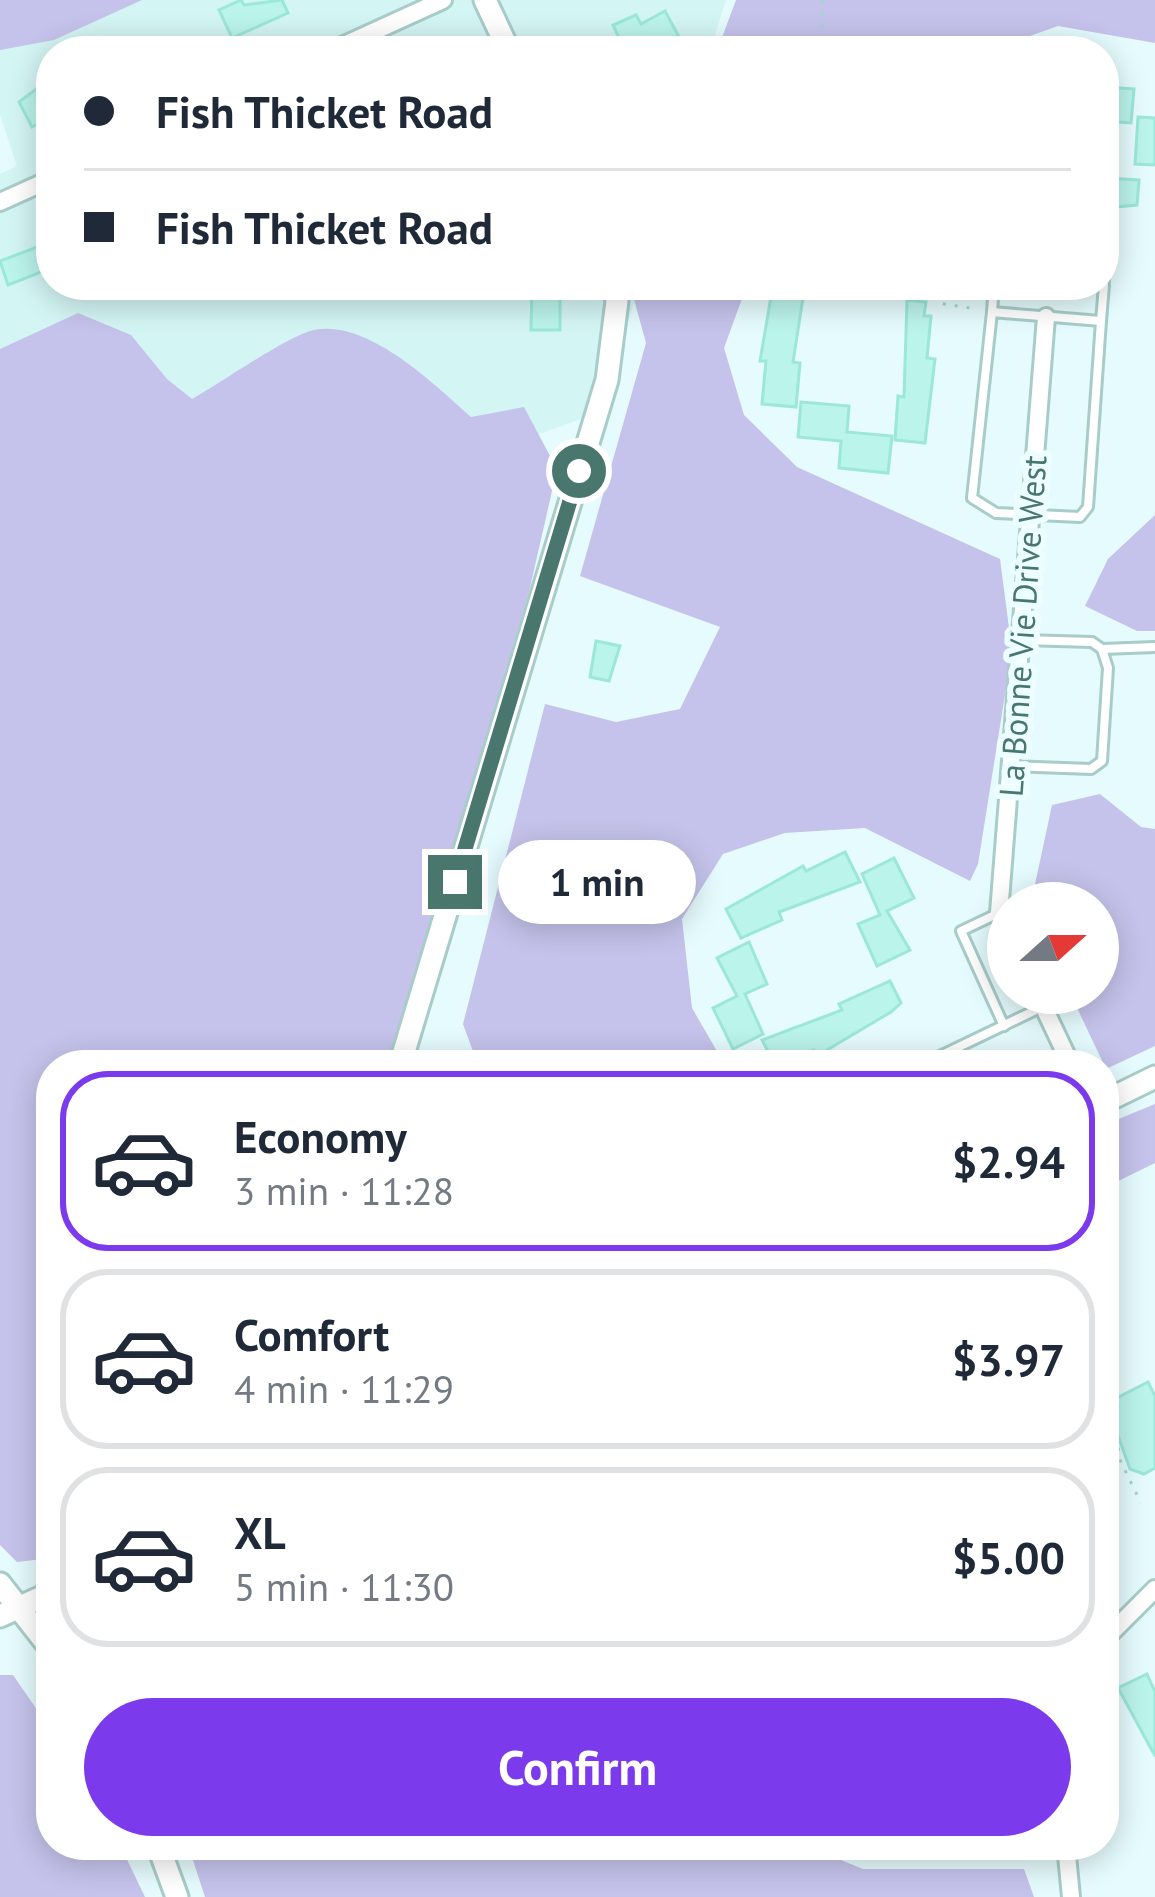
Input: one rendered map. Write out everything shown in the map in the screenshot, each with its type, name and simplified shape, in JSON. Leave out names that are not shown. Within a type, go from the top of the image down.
[{"type":"street","points":[[364,36],[443,0]]},
{"type":"street","points":[[485,0],[502,36]]},
{"type":"street","points":[[0,202],[36,185]]},
{"type":"street","points":[[405,1050],[607,380],[617,300]]},
{"type":"street","name":"La Bonne Vie Drive West","points":[[1001,882],[1046,317]]},
{"type":"street","points":[[1047,1014],[1064,1050]]},
{"type":"street","points":[[1119,1095],[1155,1077]]},
{"type":"street","points":[[0,1584],[9,1611],[36,1635]]},
{"type":"street","points":[[1119,1625],[1155,1589]]},
{"type":"street","points":[[163,1860],[177,1897]]},
{"type":"street","points":[[1067,1860],[1071,1897]]},
{"type":"lane","points":[[993,300],[972,498],[996,513],[1080,518],[1088,507],[1103,300]]},
{"type":"lane","points":[[992,312],[1101,320]]},
{"type":"lane","points":[[1021,640],[1091,642],[1102,649],[1155,647]]},
{"type":"lane","points":[[1010,766],[1091,769],[1102,760],[1108,668],[1102,649]]},
{"type":"lane","points":[[987,919],[961,931],[987,988]]},
{"type":"lane","points":[[999,1014],[1004,1026]]},
{"type":"lane","points":[[953,1050],[1020,1014]]},
{"type":"path","points":[[821,36],[822,0]]},
{"type":"path","points":[[937,300],[992,312]]},
{"type":"path","points":[[1119,1458],[1141,1503]]},
{"type":"shaded area","points":[[0,0],[726,0],[715,36],[36,36],[36,300],[635,300],[601,412],[429,473],[174,452],[0,372],[0,174],[17,166],[0,115]]},
{"type":"shaded area","points":[[0,0],[142,0],[63,36],[36,36],[36,43],[0,50]]},
{"type":"shaded area","points":[[736,0],[1155,0],[1155,43],[1058,26],[1030,36],[723,36]]},
{"type":"shaded area","points":[[634,300],[742,300],[724,348],[744,415],[797,467],[1000,559],[1012,651],[978,864],[970,881],[865,828],[785,833],[723,854],[682,919],[692,1008],[716,1050],[473,1050],[463,1024],[545,704],[616,722],[680,709],[720,627],[580,576],[646,343]]},
{"type":"shaded area","points":[[78,313],[131,335],[167,379],[192,399],[302,334],[335,329],[356,334],[399,357],[471,417],[524,407],[557,469],[529,592],[392,1050],[36,1050],[36,1560],[17,1562],[0,1545],[0,349]]},
{"type":"shaded area","points":[[1155,515],[1155,631],[1137,631],[1085,606],[1108,559]]},
{"type":"shaded area","points":[[1100,794],[1141,827],[1155,829],[1155,1046],[1119,1063],[1119,1050],[1097,1050],[1080,1014],[1119,1014],[1119,882],[1036,882],[1052,805]]},
{"type":"shaded area","points":[[1155,1104],[1155,1163],[1119,1181],[1119,1119]]},
{"type":"shaded area","points":[[0,1675],[13,1675],[36,1708],[36,1860],[127,1860],[145,1897],[0,1897]]},
{"type":"shaded area","points":[[193,1860],[841,1860],[863,1869],[1024,1869],[1034,1897],[205,1897]]},
{"type":"building","points":[[241,0],[244,5],[282,0],[288,13],[231,36],[219,10]]},
{"type":"building","points":[[665,11],[678,36],[618,36],[613,25],[636,15],[641,24]]},
{"type":"building","points":[[1119,88],[1134,89],[1131,123],[1119,122]]},
{"type":"building","points":[[36,89],[36,125],[32,127],[19,102]]},
{"type":"building","points":[[1138,117],[1155,118],[1155,165],[1135,164]]},
{"type":"building","points":[[1119,179],[1139,180],[1137,205],[1119,207]]},
{"type":"building","points":[[36,248],[36,274],[8,285],[0,261]]},
{"type":"building","points":[[532,300],[560,300],[560,330],[531,330]]},
{"type":"building","points":[[770,300],[803,300],[793,362],[800,363],[796,407],[762,404],[766,361],[760,361]]},
{"type":"building","points":[[907,300],[926,302],[924,316],[931,316],[927,358],[935,359],[925,443],[895,440],[898,396],[904,397]]},
{"type":"building","points":[[801,402],[849,406],[847,432],[892,436],[888,473],[839,468],[841,441],[798,437]]},
{"type":"building","points":[[596,641],[620,646],[609,681],[590,677]]},
{"type":"building","points":[[845,852],[860,882],[779,912],[782,920],[741,938],[726,909],[803,866],[806,871]]},
{"type":"building","points":[[894,858],[914,898],[887,911],[910,950],[877,966],[858,924],[880,915],[862,874]]},
{"type":"building","points":[[749,942],[767,984],[745,994],[763,1034],[733,1049],[713,1008],[737,996],[717,958]]},
{"type":"building","points":[[890,981],[901,1003],[827,1050],[767,1050],[762,1040],[842,1010],[839,1004]]},
{"type":"building","points":[[1148,1382],[1155,1396],[1155,1468],[1144,1474],[1130,1469],[1119,1439],[1119,1397]]},
{"type":"building","points":[[1147,1674],[1155,1692],[1155,1756],[1119,1690]]},
{"type":"route","points":[[455,882],[579,471]]}]
